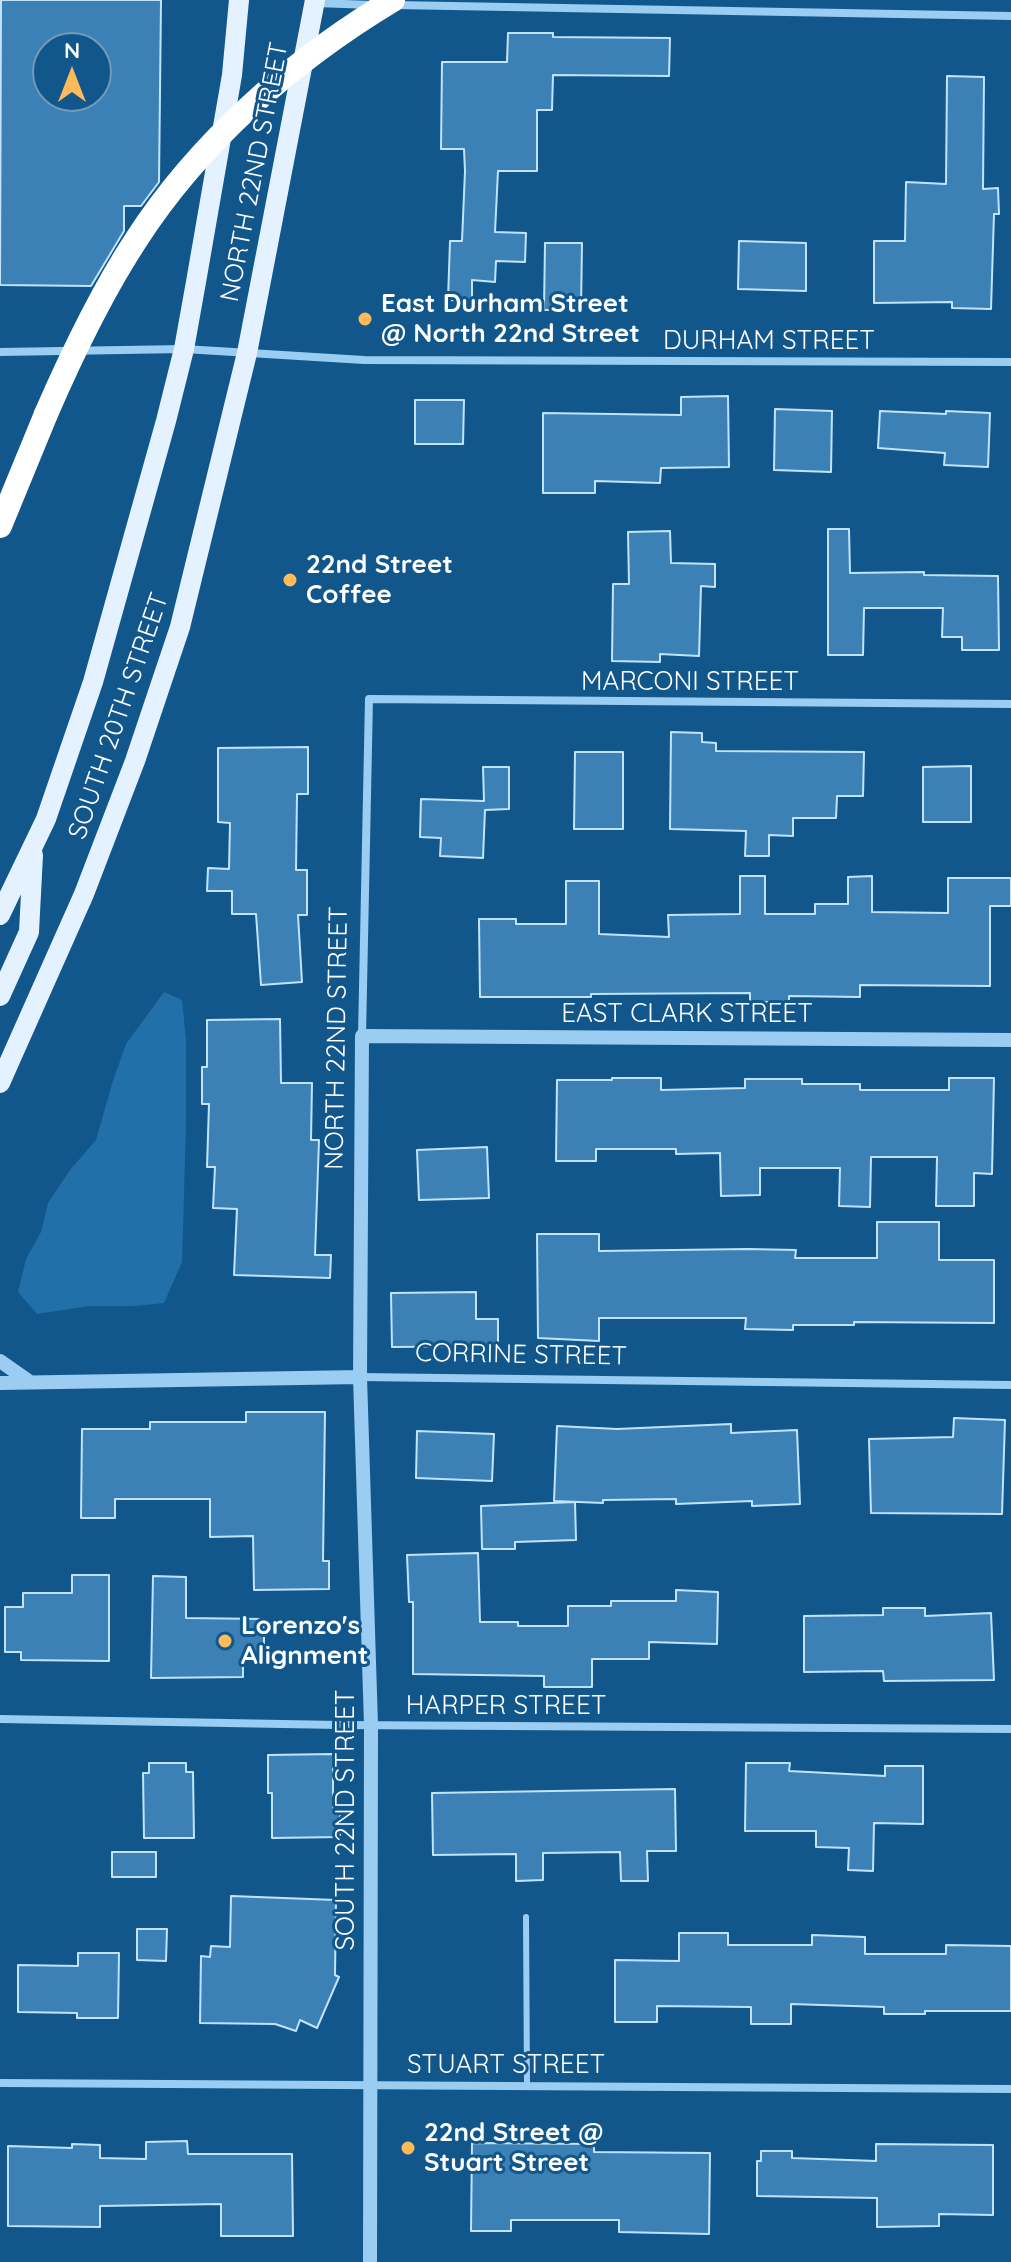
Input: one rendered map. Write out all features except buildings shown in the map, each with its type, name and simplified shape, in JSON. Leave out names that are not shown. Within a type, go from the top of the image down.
[{"type":"highway","points":[[0,526],[86,325],[137,238],[172,191],[229,127],[285,76],[357,22],[393,0]]},
{"type":"main road","name":"NORTH 22ND STREET","points":[[184,349],[232,75],[239,0]]},
{"type":"main road","name":"NORTH 22ND STREET","points":[[247,353],[314,1]]},
{"type":"main road","name":"SOUTH 20TH STREET","points":[[0,915],[46,819],[93,682],[133,546],[184,349]]},
{"type":"main road","name":"SOUTH 20TH STREET","points":[[0,1083],[84,894],[135,761],[180,627],[247,353]]},
{"type":"main road","points":[[0,996],[29,932],[34,843]]},
{"type":"street","points":[[314,1],[1011,16]]},
{"type":"street","name":"DURHAM STREET","points":[[0,352],[184,349],[364,360],[1011,362]]},
{"type":"street","name":"MARCONI STREET","points":[[369,699],[1011,704]]},
{"type":"street","name":"NORTH 22ND STREET","points":[[360,1377],[362,1036],[369,699]]},
{"type":"street","name":"EAST CLARK STREET","points":[[362,1036],[1011,1040]]},
{"type":"street","points":[[0,1361],[30,1383]]},
{"type":"street","name":"CORRINE STREET","points":[[0,1383],[360,1377],[1011,1385]]},
{"type":"street","name":"SOUTH 22ND STREET","points":[[360,1377],[371,1725],[370,2262]]},
{"type":"street","name":"HARPER STREET","points":[[0,1719],[1011,1729]]},
{"type":"street","name":"STUART STREET","points":[[0,2083],[1011,2089]]},
{"type":"lane","points":[[526,1917],[527,2085]]},
{"type":"shaded area","points":[[164,992],[182,1000],[186,1040],[182,1262],[164,1303],[89,1306],[37,1314],[18,1292],[26,1259],[41,1232],[48,1203],[70,1170],[96,1140],[126,1044]]},
{"type":"place","name":"East Durham Street @ North 22nd Street","points":[[365,319]]},
{"type":"place","name":"22nd Street Coffee","points":[[290,580]]},
{"type":"place","name":"Lorenzo's Alignment","points":[[225,1641]]},
{"type":"place","name":"22nd Street @ Stuart Street","points":[[408,2148]]}]
